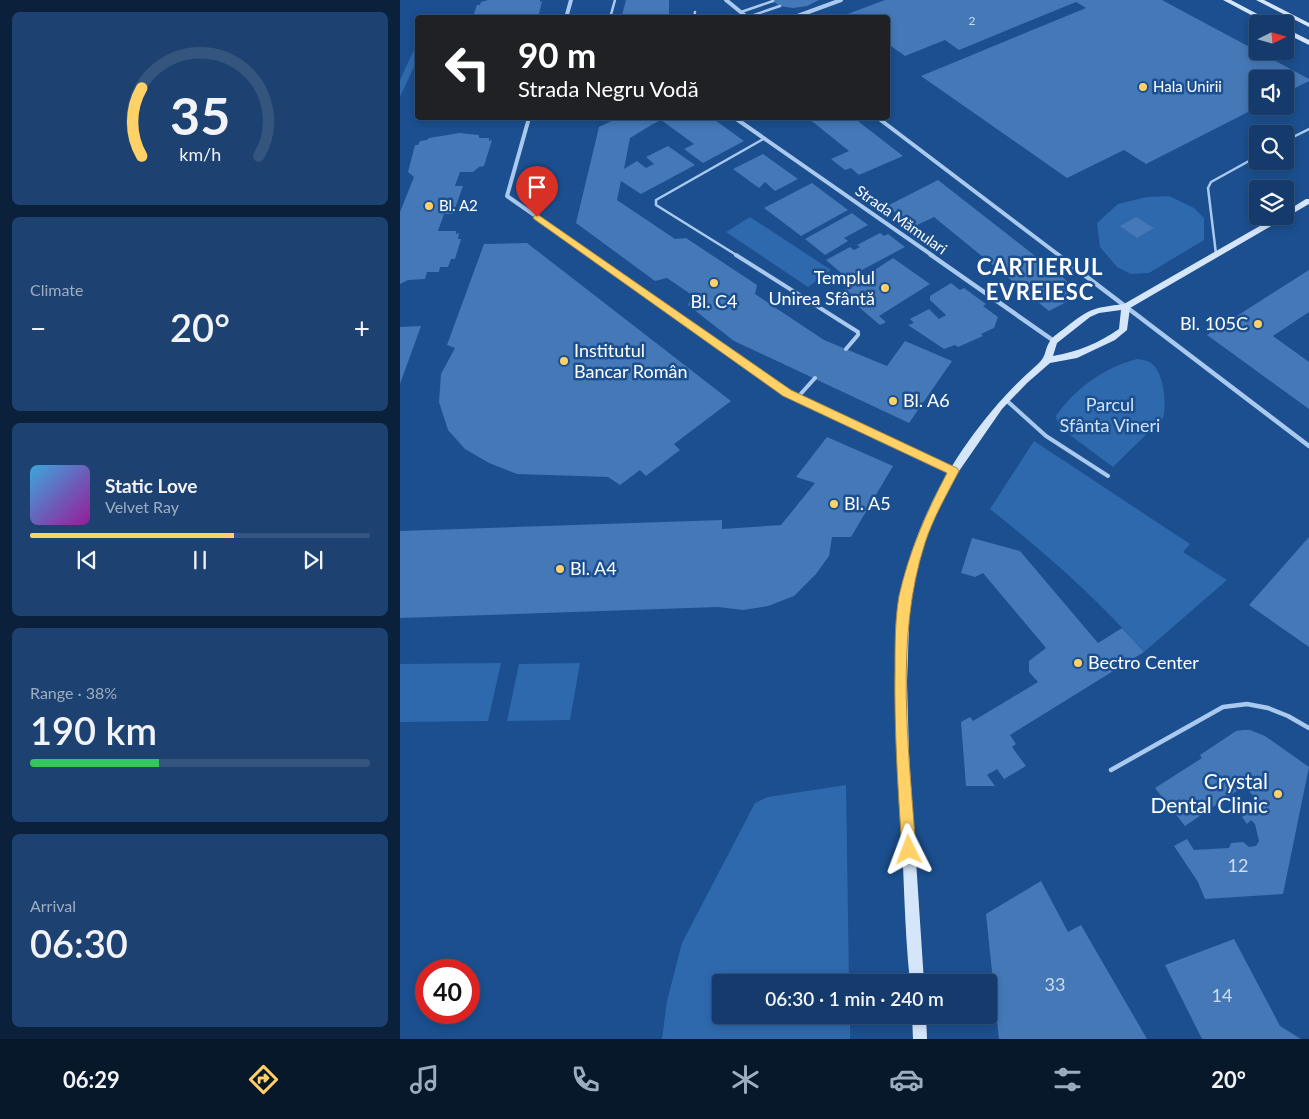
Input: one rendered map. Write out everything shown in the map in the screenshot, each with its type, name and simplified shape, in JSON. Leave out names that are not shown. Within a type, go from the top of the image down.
[{"type":"street","points":[[567,15],[571,0]]},
{"type":"street","points":[[726,0],[745,15]]},
{"type":"street","points":[[800,15],[841,0]]},
{"type":"street","points":[[1226,0],[1255,15]]},
{"type":"street","points":[[1260,0],[1309,25]]},
{"type":"street","points":[[1294,35],[1309,43]]},
{"type":"street","points":[[529,120],[507,196],[787,393],[954,471]]},
{"type":"street","name":"Strada Mămulari","points":[[739,120],[1054,341]]},
{"type":"street","points":[[881,120],[1309,446]]},
{"type":"street","points":[[1294,210],[1309,201]]},
{"type":"street","points":[[1048,360],[1054,341],[1092,312],[1126,307],[1268,225]]},
{"type":"street","points":[[917,974],[903,754],[902,637],[905,598],[916,552],[932,512],[954,471],[976,437],[1006,400],[1048,360],[1074,356],[1112,338],[1123,330],[1126,307]]},
{"type":"street","points":[[919,1024],[920,1039]]},
{"type":"lane","points":[[611,15],[615,0]]},
{"type":"lane","points":[[741,12],[773,1]]},
{"type":"lane","points":[[754,15],[780,6]]},
{"type":"lane","points":[[1294,136],[1309,128]]},
{"type":"lane","points":[[765,138],[656,200],[656,204],[858,332],[858,335],[846,349]]},
{"type":"lane","points":[[1216,254],[1208,188],[1210,182],[1249,161]]},
{"type":"lane","points":[[797,398],[815,378]]},
{"type":"lane","points":[[1006,400],[1046,436],[1108,476]]},
{"type":"lane","points":[[1111,770],[1223,707],[1238,704],[1254,704],[1276,709],[1309,728]]},
{"type":"green space","points":[[415,47],[415,64],[400,97],[400,80]]},
{"type":"green space","points":[[1169,196],[1194,208],[1204,218],[1204,240],[1149,273],[1131,274],[1117,267],[1100,247],[1097,223],[1118,204],[1147,197]]},
{"type":"green space","points":[[750,217],[831,270],[808,287],[726,232]]},
{"type":"green space","name":"Parcul Sfânta Vineri","points":[[1137,359],[1150,363],[1159,374],[1164,389],[1163,418],[1113,467],[1059,427],[1056,416],[1063,406],[1091,380],[1113,367]]},
{"type":"green space","points":[[1034,441],[1190,544],[1183,552],[1227,580],[1144,652],[1108,613],[1070,577],[990,509]]},
{"type":"green space","points":[[501,663],[488,721],[400,722],[400,664]]},
{"type":"green space","points":[[580,663],[570,720],[507,721],[519,664]]},
{"type":"green space","points":[[846,785],[849,974],[712,974],[712,1024],[850,1024],[850,1039],[662,1039],[667,1001],[682,943],[755,803],[768,797]]},
{"type":"building","points":[[488,0],[542,1],[539,15],[474,15],[477,5],[480,5],[481,2]]},
{"type":"building","points":[[626,0],[669,0],[669,15],[622,15]]},
{"type":"building","points":[[771,0],[819,0],[807,6],[793,8],[780,6]]},
{"type":"building","name":"Hala Unirii","points":[[885,0],[1162,0],[1249,47],[1249,60],[1274,60],[1292,70],[1249,70],[1249,112],[1146,164],[1124,150],[1067,178],[921,76],[1086,8],[1076,2],[959,50],[945,40],[905,56],[890,45],[890,15],[845,15]]},
{"type":"building","name":"Hala Unirii","points":[[1294,71],[1309,79],[1309,81],[1294,88]]},
{"type":"building","points":[[614,120],[661,120],[630,138],[624,169],[637,161],[646,168],[654,164],[646,157],[668,146],[695,165],[641,194],[621,181],[617,200],[675,239],[686,238],[757,285],[755,294],[824,340],[887,366],[905,341],[952,361],[909,423],[734,341],[688,305],[692,295],[667,278],[655,281],[576,223],[599,127]]},
{"type":"building","points":[[661,120],[715,120],[744,141],[703,163],[684,149],[694,144]]},
{"type":"building","points":[[810,120],[857,120],[903,156],[859,175],[851,168],[845,170],[831,159],[849,151]]},
{"type":"building","name":"Bl. A2","points":[[459,133],[479,135],[479,138],[489,138],[489,141],[492,140],[484,166],[479,167],[473,172],[460,172],[455,186],[463,186],[453,214],[444,214],[438,231],[456,231],[456,234],[459,233],[458,239],[461,239],[455,259],[451,259],[448,267],[440,267],[439,272],[427,272],[425,279],[408,280],[400,284],[400,212],[414,177],[408,172],[415,145],[429,138]]},
{"type":"building","points":[[763,154],[798,179],[775,191],[765,182],[759,188],[733,169]]},
{"type":"building","points":[[938,180],[1066,280],[1070,289],[1070,300],[1049,311],[934,217],[913,227],[887,206]]},
{"type":"building","points":[[812,183],[848,210],[801,236],[764,208]]},
{"type":"building","points":[[852,213],[868,225],[844,238],[848,241],[825,255],[805,239]]},
{"type":"building","points":[[1136,217],[1154,228],[1137,238],[1120,226]]},
{"type":"building","points":[[880,233],[884,236],[888,234],[905,247],[847,278],[826,260],[850,247],[854,250],[860,247],[857,245]]},
{"type":"building","name":"Institutul Bancar Român","points":[[527,243],[731,401],[674,444],[680,450],[646,476],[640,470],[620,485],[608,477],[517,474],[489,463],[465,449],[448,430],[439,402],[441,374],[455,348],[447,345],[484,244]]},
{"type":"building","name":"Templul Unirea Sfântă","points":[[893,258],[930,284],[879,316],[886,322],[880,325],[841,292]]},
{"type":"building","name":"Bl. 105C","points":[[1309,270],[1309,312],[1273,336],[1309,362],[1309,409],[1207,335]]},
{"type":"building","points":[[951,283],[960,290],[964,288],[986,304],[983,306],[998,317],[994,328],[981,334],[983,336],[958,347],[955,345],[944,349],[908,325],[914,323],[910,319],[929,309],[939,319],[946,315],[930,300],[930,296]]},
{"type":"building","points":[[421,326],[400,384],[400,327]]},
{"type":"building","name":"Bl. A4","points":[[827,437],[893,466],[851,537],[832,537],[829,556],[816,574],[794,596],[768,606],[743,610],[718,607],[400,618],[400,531],[722,520],[722,529],[781,525],[815,483],[796,477]]},
{"type":"building","points":[[1309,537],[1309,647],[1249,605]]},
{"type":"building","name":"Bectro Center","points":[[972,538],[1020,551],[1098,643],[1122,628],[1144,652],[1010,735],[1016,744],[1012,747],[1026,766],[1004,779],[997,769],[987,775],[995,786],[966,786],[961,722],[970,717],[973,721],[1038,682],[1029,672],[1029,661],[1046,648],[983,573],[975,577],[961,573]]},
{"type":"building","points":[[1250,730],[1265,736],[1309,767],[1283,894],[1205,899],[1198,882],[1174,846],[1187,839],[1194,850],[1229,848],[1231,843],[1243,842],[1249,847],[1256,846],[1259,841],[1255,824],[1251,820],[1247,824],[1242,817],[1246,814],[1243,811],[1258,801],[1244,786],[1185,826],[1155,788],[1202,758],[1200,755],[1236,731]]},
{"type":"building","points":[[1041,881],[1068,932],[1081,925],[1147,1039],[999,1039],[997,974],[992,974],[986,914]]},
{"type":"building","points":[[1234,939],[1280,1026],[1301,1039],[1202,1039],[1165,965]]},
{"type":"place","name":"Hala Unirii","points":[[1143,87]]},
{"type":"place","name":"Bl. A2","points":[[429,206]]},
{"type":"place","name":"Bl. C4","points":[[714,283]]},
{"type":"place","name":"Templul Unirea Sfântă","points":[[885,288]]},
{"type":"place","name":"Bl. 105C","points":[[1258,324]]},
{"type":"place","name":"Institutul Bancar Român","points":[[564,361]]},
{"type":"place","name":"Bl. A6","points":[[893,401]]},
{"type":"place","name":"Bl. A5","points":[[834,504]]},
{"type":"place","name":"Bl. A4","points":[[560,569]]},
{"type":"place","name":"Bectro Center","points":[[1078,663]]},
{"type":"place","name":"Crystal Dental Clinic","points":[[1278,794]]},
{"type":"district","name":"CARTIERUL EVREIESC","points":[[1040,280]]},
{"type":"route","points":[[537,217],[787,393],[954,471],[932,512],[919,543],[905,598],[901,682],[909,850]]}]
